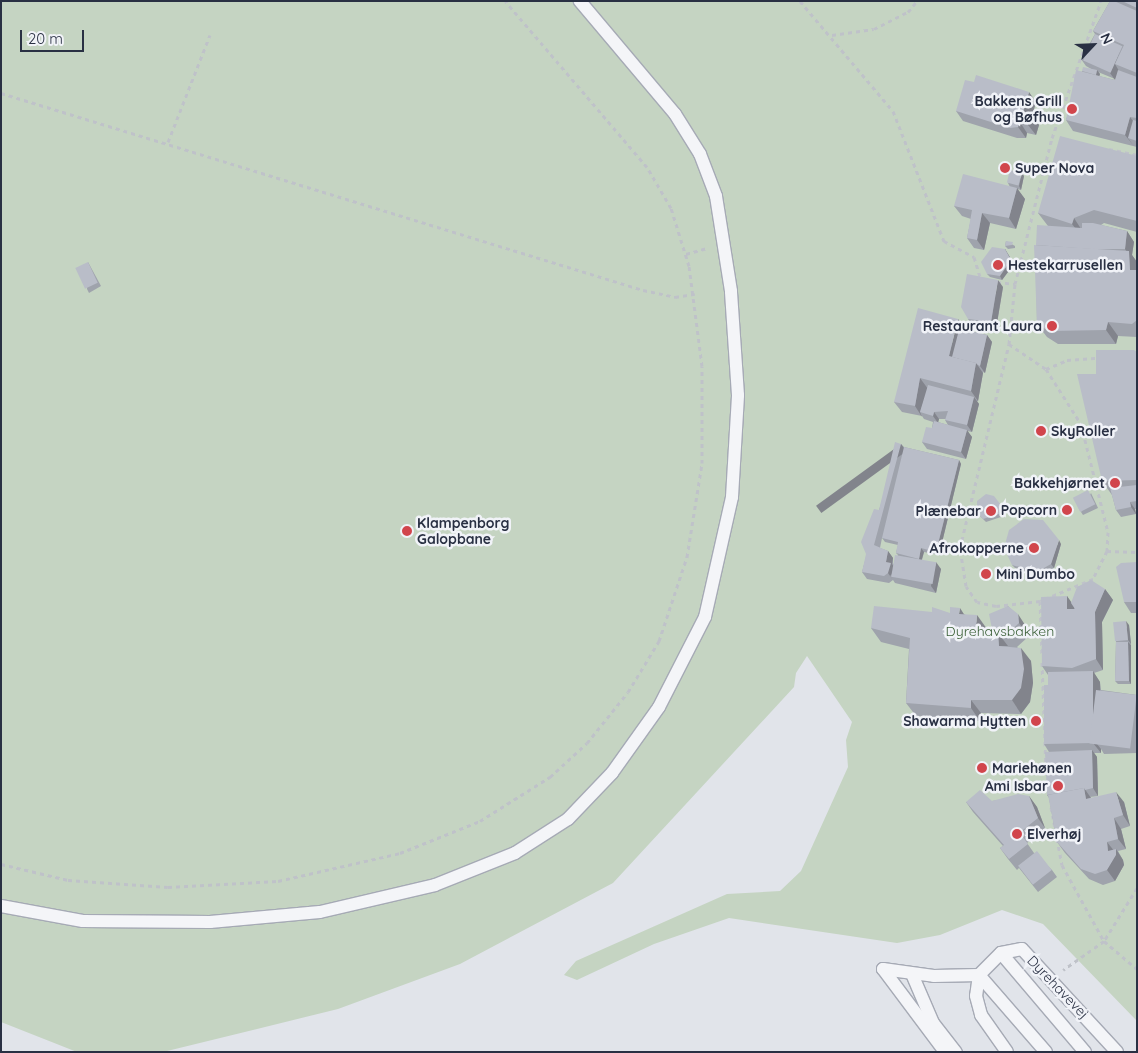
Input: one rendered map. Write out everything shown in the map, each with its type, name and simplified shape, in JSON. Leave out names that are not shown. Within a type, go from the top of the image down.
[{"type":"lane","points":[[1,906],[83,921],[143,923],[258,919],[361,905],[435,885],[515,853],[543,838],[592,797],[679,674],[717,578],[732,497],[738,418],[736,354],[724,244],[716,196],[700,154],[670,108],[580,1]]},
{"type":"lane","name":"Dyrehavevej","points":[[1000,953],[1022,949],[1052,977],[1117,1052]]},
{"type":"lane","points":[[1007,1052],[981,1016],[976,996],[979,975],[1000,953],[1085,1052]]},
{"type":"lane","points":[[945,1052],[884,969],[912,974],[979,975],[1046,1052]]},
{"type":"lane","points":[[912,974],[933,1023],[956,1052]]},
{"type":"path","points":[[1,864],[111,885],[278,881],[355,865],[451,834],[503,809],[550,777],[587,743],[628,692],[659,641],[678,588],[702,463],[702,366],[695,294],[686,254],[671,208],[633,148],[505,1]]},
{"type":"path","points":[[800,1],[893,111],[944,241],[974,257],[981,280],[1015,284]]},
{"type":"path","points":[[831,36],[874,28],[908,12],[917,1]]},
{"type":"path","points":[[1009,344],[1046,369],[1082,424],[1108,532],[1107,551],[1093,579],[1040,601],[996,606],[977,602],[966,586],[960,548],[1009,344],[1015,284],[1052,138],[1101,1]]},
{"type":"path","points":[[168,142],[210,35]]},
{"type":"path","points":[[1,93],[168,142],[643,290],[675,296],[695,294]]},
{"type":"path","points":[[1052,138],[1062,140]]},
{"type":"path","points":[[1099,147],[1137,155]]},
{"type":"path","points":[[686,254],[724,244]]},
{"type":"path","points":[[1046,369],[1067,360],[1107,358]]},
{"type":"path","points":[[1107,551],[1137,552]]},
{"type":"path","points":[[1040,601],[1047,775]]},
{"type":"path","points":[[1050,804],[1062,865],[1104,941],[1137,969]]},
{"type":"path","points":[[1052,977],[1104,941],[1137,888]]},
{"type":"green space","name":"Klampenborg Galopbane","points":[[1,1],[1137,1],[1137,1021],[1043,924],[1002,910],[940,935],[897,943],[729,918],[654,944],[577,980],[564,975],[576,961],[727,894],[780,891],[801,871],[848,767],[846,740],[852,722],[807,656],[796,673],[794,687],[613,883],[460,964],[338,1009],[163,1052],[77,1052],[1,1022]]},
{"type":"building","points":[[1110,1],[1137,11],[1137,73],[1115,64],[1124,45],[1093,31]]},
{"type":"building","points":[[1122,1],[1137,1],[1137,8]]},
{"type":"building","points":[[1095,34],[1122,46],[1111,73],[1083,60]]},
{"type":"building","points":[[1083,67],[1097,70],[1096,75],[1082,71]]},
{"type":"building","points":[[1076,70],[1115,80],[1118,70],[1137,77],[1137,118],[1130,117],[1125,135],[1066,120]]},
{"type":"building","points":[[976,75],[1029,92],[1023,112],[1031,115],[1028,125],[1020,122],[1018,127],[1010,128],[956,111],[965,80],[974,82]]},
{"type":"building","points":[[1133,120],[1137,121],[1137,141],[1128,138]]},
{"type":"building","points":[[1060,136],[1137,156],[1137,221],[1094,210],[1074,218],[1072,224],[1038,213]]},
{"type":"building","points":[[1010,170],[1022,173],[1018,186],[1007,183]]},
{"type":"building","points":[[963,174],[1017,188],[1009,218],[982,213],[977,240],[967,238],[972,210],[954,206]]},
{"type":"building","points":[[1082,223],[1093,223],[1127,231],[1125,249],[1091,249],[1036,245],[1037,225],[1082,228]]},
{"type":"building","points":[[1006,241],[1013,242],[1012,245],[1005,246]]},
{"type":"building","points":[[1034,245],[1129,251],[1130,270],[1137,270],[1137,320],[1132,324],[1108,322],[1106,330],[1049,331],[1037,324]]},
{"type":"building","name":"Hestekarrusellen","points":[[992,247],[1005,249],[1011,260],[1000,276],[987,274],[981,262]]},
{"type":"building","points":[[88,262],[98,283],[85,289],[75,268]]},
{"type":"building","points":[[967,274],[998,280],[991,322],[968,319],[961,307]]},
{"type":"building","points":[[918,308],[958,319],[949,356],[976,363],[971,391],[920,378],[915,406],[894,402]]},
{"type":"building","points":[[961,322],[966,330],[987,335],[980,366],[976,363],[952,357]]},
{"type":"building","points":[[1096,350],[1134,350],[1137,352],[1137,480],[1102,481],[1077,374],[1096,374]]},
{"type":"building","points":[[928,385],[974,397],[967,425],[945,420],[948,411],[934,412],[933,416],[920,412]]},
{"type":"building","points":[[934,421],[967,430],[961,452],[922,442],[926,427],[932,428]]},
{"type":"building","points":[[895,442],[901,444],[874,545],[888,551],[886,562],[891,563],[888,573],[884,576],[862,572],[866,554],[861,542],[874,509],[879,510]]},
{"type":"building","points":[[904,447],[959,460],[936,552],[921,548],[919,559],[896,553],[898,542],[882,538]]},
{"type":"building","points":[[1137,485],[1137,501],[1130,502],[1131,507],[1116,510],[1110,488]]},
{"type":"building","points":[[1088,490],[1095,504],[1080,512],[1073,498]]},
{"type":"building","name":"Plænebar","points":[[986,494],[994,496],[1001,505],[999,514],[983,519],[977,513],[977,501]]},
{"type":"building","name":"Afrokopperne","points":[[1024,519],[1043,520],[1059,540],[1051,564],[1037,572],[1012,565],[1004,548],[1009,530]]},
{"type":"building","points":[[895,555],[936,562],[933,584],[891,577]]},
{"type":"building","points":[[1137,562],[1137,602],[1124,602],[1116,567],[1121,563]]},
{"type":"building","points":[[1091,580],[1105,589],[1095,612],[1096,659],[1072,668],[1042,666],[1041,597],[1067,596],[1067,609],[1075,609],[1071,603],[1077,587]]},
{"type":"building","points":[[874,606],[932,612],[932,607],[950,613],[950,607],[960,608],[959,614],[977,615],[976,628],[992,629],[989,614],[1008,606],[1018,614],[1019,623],[1007,634],[998,633],[999,646],[1021,648],[1024,669],[1021,688],[1012,700],[971,700],[971,708],[906,703],[910,638],[871,628]]},
{"type":"building","points":[[1126,621],[1128,640],[1115,641],[1113,622]]},
{"type":"building","points":[[1116,642],[1128,642],[1129,681],[1115,681]]},
{"type":"building","points":[[1093,671],[1093,743],[1044,744],[1044,685],[1048,685],[1048,672]]},
{"type":"building","points":[[1096,690],[1137,695],[1130,749],[1089,744]]},
{"type":"building","points":[[1092,750],[1093,788],[1047,795],[1045,752]]},
{"type":"building","points":[[1084,788],[1086,799],[1116,792],[1123,815],[1114,818],[1118,839],[1107,842],[1108,851],[1116,849],[1116,855],[1107,870],[1095,874],[1081,869],[1057,842],[1048,795]]},
{"type":"building","name":"Elverhøj","points":[[980,790],[992,801],[1018,794],[1029,796],[1038,818],[1014,837],[1018,841],[1023,837],[1028,844],[1009,859],[1000,848],[1004,845],[966,802]]},
{"type":"building","points":[[1037,851],[1052,870],[1033,885],[1018,866]]},
{"type":"place","name":"Bakkens Grill og Bøfhus","points":[[1072,109]]},
{"type":"place","name":"Super Nova","points":[[1005,168]]},
{"type":"place","name":"Hestekarrusellen","points":[[998,265]]},
{"type":"place","name":"Restaurant Laura","points":[[1052,326]]},
{"type":"place","name":"SkyRoller","points":[[1041,431]]},
{"type":"place","name":"Bakkehjørnet","points":[[1115,483]]},
{"type":"place","name":"Popcorn","points":[[1067,510]]},
{"type":"place","name":"Plænebar","points":[[991,511]]},
{"type":"place","name":"Klampenborg Galopbane","points":[[407,531]]},
{"type":"place","name":"Afrokopperne","points":[[1034,548]]},
{"type":"place","name":"Mini Dumbo","points":[[986,574]]},
{"type":"place","name":"Shawarma Hytten","points":[[1036,721]]},
{"type":"place","name":"Mariehønen","points":[[982,768]]},
{"type":"place","name":"Ami Isbar","points":[[1058,786]]},
{"type":"place","name":"Elverhøj","points":[[1017,834]]},
{"type":"park label","name":"Dyrehavsbakken","points":[[1000,631]]}]
